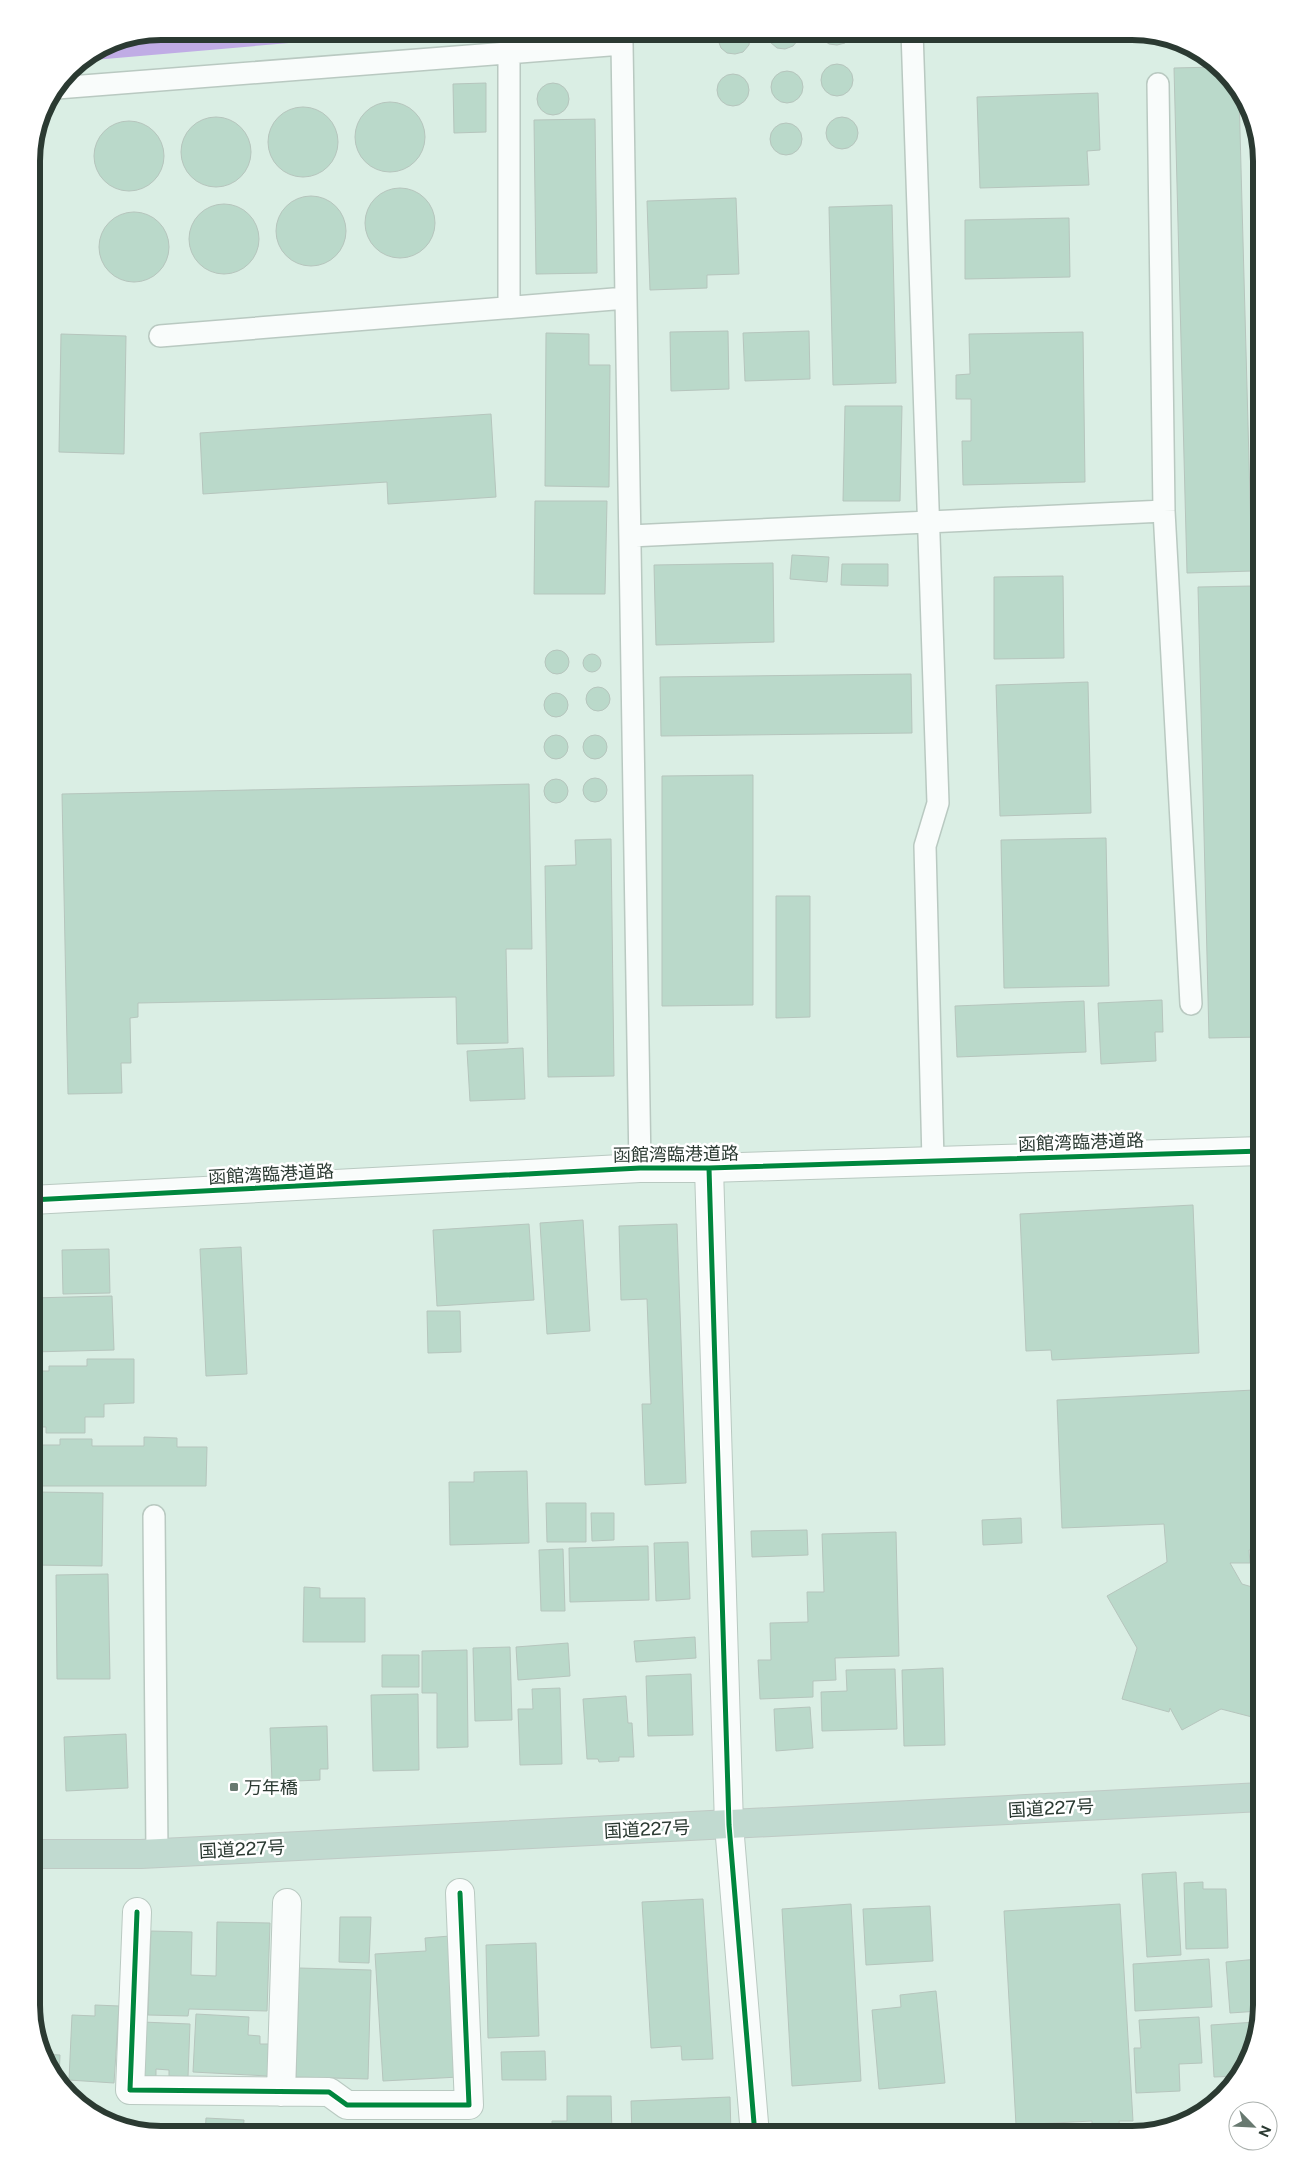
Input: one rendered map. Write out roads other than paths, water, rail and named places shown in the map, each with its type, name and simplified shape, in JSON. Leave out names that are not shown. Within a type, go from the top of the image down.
[{"type":"highway","name":"国道227号","points":[[40,1854],[157,1853],[1253,1797]]},
{"type":"street","name":"函館湾臨港道路","points":[[40,1200],[640,1168],[709,1168],[1253,1150]]},
{"type":"street","points":[[709,1168],[729,1825],[754,2126]]},
{"type":"street","points":[[137,1912],[130,2090],[329,2092],[347,2105],[469,2105],[460,1893]]},
{"type":"street","points":[[281,2092],[288,1903]]},
{"type":"lane","points":[[912,40],[938,803],[925,846],[933,1161]]},
{"type":"lane","points":[[65,87],[508,53],[552,41],[622,44],[640,1168]]},
{"type":"lane","points":[[508,53],[509,307]]},
{"type":"lane","points":[[1158,84],[1164,511],[1190,1004]]},
{"type":"lane","points":[[160,336],[626,298]]},
{"type":"lane","points":[[630,536],[1164,511]]},
{"type":"lane","points":[[154,1516],[157,1853]]},
{"type":"place","name":"万年橋","points":[[234,1787]]}]
